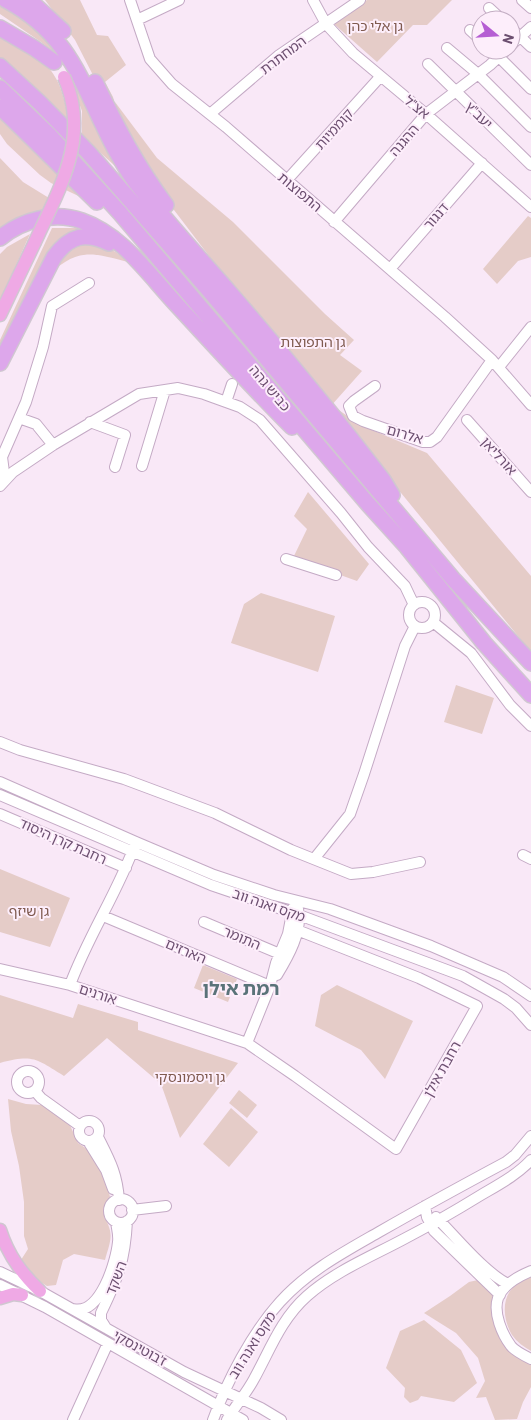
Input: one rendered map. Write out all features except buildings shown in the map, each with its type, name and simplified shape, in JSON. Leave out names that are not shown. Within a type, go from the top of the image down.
[{"type":"highway","points":[[6,0],[35,19],[66,51],[104,127],[133,179],[346,431],[383,480],[422,542]]},
{"type":"highway","points":[[29,0],[58,27],[76,49],[126,145],[148,180],[240,305]]},
{"type":"highway","points":[[0,28],[54,62]]},
{"type":"highway","name":"כביש גהה","points":[[0,66],[39,102],[95,160],[208,289],[454,579],[531,663]]},
{"type":"highway","name":"כביש גהה","points":[[0,88],[57,143],[211,317],[368,504],[407,547],[484,643],[531,695]]},
{"type":"highway","points":[[0,107],[69,173],[211,317]]},
{"type":"highway","points":[[0,238],[16,226],[53,217],[80,220],[96,227],[112,238],[254,389],[368,504]]},
{"type":"highway","points":[[0,363],[49,266],[63,246],[72,240],[88,236],[109,242],[129,254]]},
{"type":"main road","points":[[0,20],[32,41],[54,62],[64,77],[74,106],[75,129],[74,142],[60,187],[0,315]]},
{"type":"main road","points":[[0,1230],[11,1258],[26,1278],[40,1291]]},
{"type":"main road","points":[[0,1298],[13,1294],[22,1295]]},
{"type":"street","name":"התפוצות","points":[[130,0],[150,59],[172,84],[210,114],[390,269],[495,363],[531,405]]},
{"type":"street","points":[[137,20],[179,0]]},
{"type":"street","name":"אצ\"ל","points":[[313,0],[326,24],[353,53],[426,114],[531,207]]},
{"type":"street","name":"המחתרת","points":[[210,114],[278,56],[360,0]]},
{"type":"street","points":[[522,0],[531,8]]},
{"type":"street","points":[[521,36],[531,27]]},
{"type":"street","points":[[521,38],[531,47]]},
{"type":"street","points":[[447,48],[478,74],[531,127]]},
{"type":"street","name":"ההגנה","points":[[334,222],[426,114],[478,74],[491,60]]},
{"type":"street","points":[[506,60],[531,89]]},
{"type":"street","name":"יעב\"ץ","points":[[428,64],[531,166]]},
{"type":"street","name":"קוממיות","points":[[287,180],[380,77]]},
{"type":"street","name":"דנגור","points":[[390,269],[482,163]]},
{"type":"street","points":[[3,483],[2,457],[26,402],[43,347],[52,306],[89,283]]},
{"type":"street","points":[[495,363],[522,340],[531,327]]},
{"type":"street","name":"אלרום","points":[[376,386],[349,406],[353,416],[362,421],[423,442],[430,442],[437,437],[495,363]]},
{"type":"street","points":[[226,402],[232,384]]},
{"type":"street","points":[[3,483],[13,472],[53,445],[139,394],[178,388],[204,394],[240,407],[260,420],[368,547],[405,586],[414,605]]},
{"type":"street","points":[[142,466],[165,390]]},
{"type":"street","points":[[19,418],[36,424],[53,445]]},
{"type":"street","name":"אורליאן","points":[[467,420],[531,492]]},
{"type":"street","points":[[90,422],[125,435],[115,467]]},
{"type":"street","points":[[286,559],[336,575]]},
{"type":"street","points":[[424,602],[432,606],[435,614],[433,622],[427,627],[419,628],[415,626],[409,615],[414,605],[424,602]]},
{"type":"street","points":[[433,622],[471,653],[510,705],[531,726]]},
{"type":"street","points":[[314,859],[350,814],[405,646],[415,626]]},
{"type":"street","points":[[0,742],[20,750],[124,779],[214,813],[291,850],[351,874],[373,872],[420,862]]},
{"type":"street","name":"מקס ואנה ווב","points":[[0,782],[210,885],[295,913],[463,976],[504,998],[531,1025]]},
{"type":"street","name":"מקס ואנה ווב","points":[[0,795],[134,847],[296,901],[330,909],[431,946],[503,977],[531,996]]},
{"type":"street","name":"רחבת קרן היסוד","points":[[0,814],[126,868]]},
{"type":"street","name":"אורנים","points":[[134,847],[103,916],[83,951],[70,985],[247,1043]]},
{"type":"street","points":[[247,1043],[270,986],[282,967],[293,930],[296,901]]},
{"type":"street","name":"הארזים","points":[[103,916],[270,986]]},
{"type":"street","name":"התומר","points":[[204,922],[280,954]]},
{"type":"street","points":[[270,986],[273,971],[293,930]]},
{"type":"street","name":"רחבת אילן","points":[[247,1043],[396,1149],[477,1006],[420,978],[293,930]]},
{"type":"street","points":[[0,969],[70,985]]},
{"type":"street","points":[[37,1090],[41,1098],[81,1125]]},
{"type":"street","points":[[88,1121],[95,1122],[99,1130],[93,1139],[84,1140],[80,1135],[81,1125],[88,1121]]},
{"type":"street","name":"מקס ואנה ווב","points":[[213,1420],[224,1392],[261,1326],[280,1301],[295,1287],[327,1262],[506,1162],[515,1155],[531,1136]]},
{"type":"street","points":[[93,1139],[113,1167],[118,1182],[117,1200],[110,1206],[110,1217],[120,1223],[128,1221],[132,1210],[129,1204],[117,1200]]},
{"type":"street","name":"מקס ואנה ווב","points":[[229,1416],[254,1379],[280,1329],[292,1311],[305,1298],[352,1266],[408,1238],[502,1183],[521,1170],[531,1160]]},
{"type":"street","points":[[132,1210],[166,1206]]},
{"type":"street","points":[[425,1206],[435,1223],[441,1239],[500,1296]]},
{"type":"street","name":"השקד","points":[[109,1330],[102,1323],[100,1317],[122,1266],[128,1221]]},
{"type":"street","name":"השקד","points":[[68,1307],[80,1310],[86,1308],[99,1295],[115,1258],[118,1233],[116,1222]]},
{"type":"street","points":[[435,1223],[449,1232],[491,1272],[508,1284]]},
{"type":"street","points":[[408,1238],[424,1235],[441,1239]]},
{"type":"street","points":[[531,1271],[519,1276],[508,1284],[500,1296],[497,1308],[499,1323],[512,1348],[531,1359]]},
{"type":"street","name":"ז'בוטינסקי","points":[[0,1272],[40,1291],[184,1372],[281,1420]]},
{"type":"street","name":"ז'בוטינסקי","points":[[0,1284],[108,1342],[218,1406],[229,1416],[243,1420]]},
{"type":"street","points":[[73,1420],[108,1342]]},
{"type":"green space","name":"גן התפוצות","points":[[45,0],[80,0],[97,35],[108,36],[126,65],[105,82],[113,97],[117,113],[115,102],[157,158],[233,222],[325,314],[354,340],[340,355],[362,371],[330,407],[267,332],[158,189],[97,83],[75,40]]},
{"type":"green space","name":"גן אלי כהן","points":[[367,0],[452,0],[427,25],[413,25],[377,62],[334,24]]},
{"type":"green space","points":[[0,3],[18,13],[59,50],[117,160],[115,166],[82,136],[82,111],[67,71],[56,54],[0,14]]},
{"type":"green space","points":[[0,32],[48,67],[61,89],[69,123],[0,60]]},
{"type":"green space","points":[[0,115],[91,202],[51,183],[7,144],[0,134]]},
{"type":"green space","points":[[0,158],[23,182],[49,198],[43,211],[27,214],[0,228]]},
{"type":"green space","points":[[528,216],[531,218],[531,257],[518,261],[497,284],[483,269]]},
{"type":"green space","points":[[52,228],[94,230],[75,234],[0,354],[0,340]]},
{"type":"green space","points":[[30,234],[0,301],[0,254],[7,247]]},
{"type":"green space","points":[[79,241],[105,247],[116,252],[128,262],[104,256],[77,256],[68,260],[48,275],[60,257]]},
{"type":"green space","points":[[336,408],[360,425],[427,453],[531,576],[531,652],[379,466]]},
{"type":"green space","points":[[308,492],[369,564],[357,581],[293,558],[307,529],[294,516]]},
{"type":"green space","points":[[261,593],[335,616],[318,672],[231,643],[244,604]]},
{"type":"green space","points":[[456,685],[494,698],[482,734],[444,722]]},
{"type":"green space","name":"גן שיזף","points":[[0,869],[70,898],[50,947],[0,932]]},
{"type":"green space","points":[[203,965],[237,979],[228,1002],[194,988]]},
{"type":"green space","points":[[337,985],[413,1021],[385,1079],[361,1050],[315,1026],[321,995]]},
{"type":"green space","name":"גן ויסמונסקי","points":[[0,995],[73,1018],[78,1004],[138,1022],[138,1030],[238,1063],[180,1138],[161,1084],[107,1038],[64,1076],[34,1060],[20,1059],[0,1063]]},
{"type":"green space","points":[[239,1090],[257,1105],[247,1118],[229,1103]]},
{"type":"green space","points":[[8,1099],[26,1104],[42,1105],[69,1123],[78,1143],[87,1149],[104,1171],[110,1197],[104,1217],[110,1228],[110,1243],[105,1260],[74,1254],[63,1260],[56,1285],[47,1286],[31,1276],[19,1263],[28,1249],[24,1236],[24,1202],[19,1166],[11,1131]]},
{"type":"green space","points":[[231,1108],[258,1132],[229,1167],[203,1144]]},
{"type":"green space","points":[[531,1277],[531,1351],[512,1335],[505,1315],[505,1308],[508,1295],[512,1289]]},
{"type":"green space","points":[[478,1280],[495,1296],[493,1321],[512,1353],[531,1364],[531,1387],[517,1419],[495,1420],[486,1397],[476,1398],[485,1381],[478,1358],[456,1333],[424,1313],[469,1282]]},
{"type":"green space","points":[[424,1320],[461,1350],[477,1383],[454,1402],[421,1396],[418,1400],[410,1403],[404,1397],[405,1388],[386,1368],[400,1331]]},
{"type":"district","name":"רמת אילן","points":[[241,988]]}]
